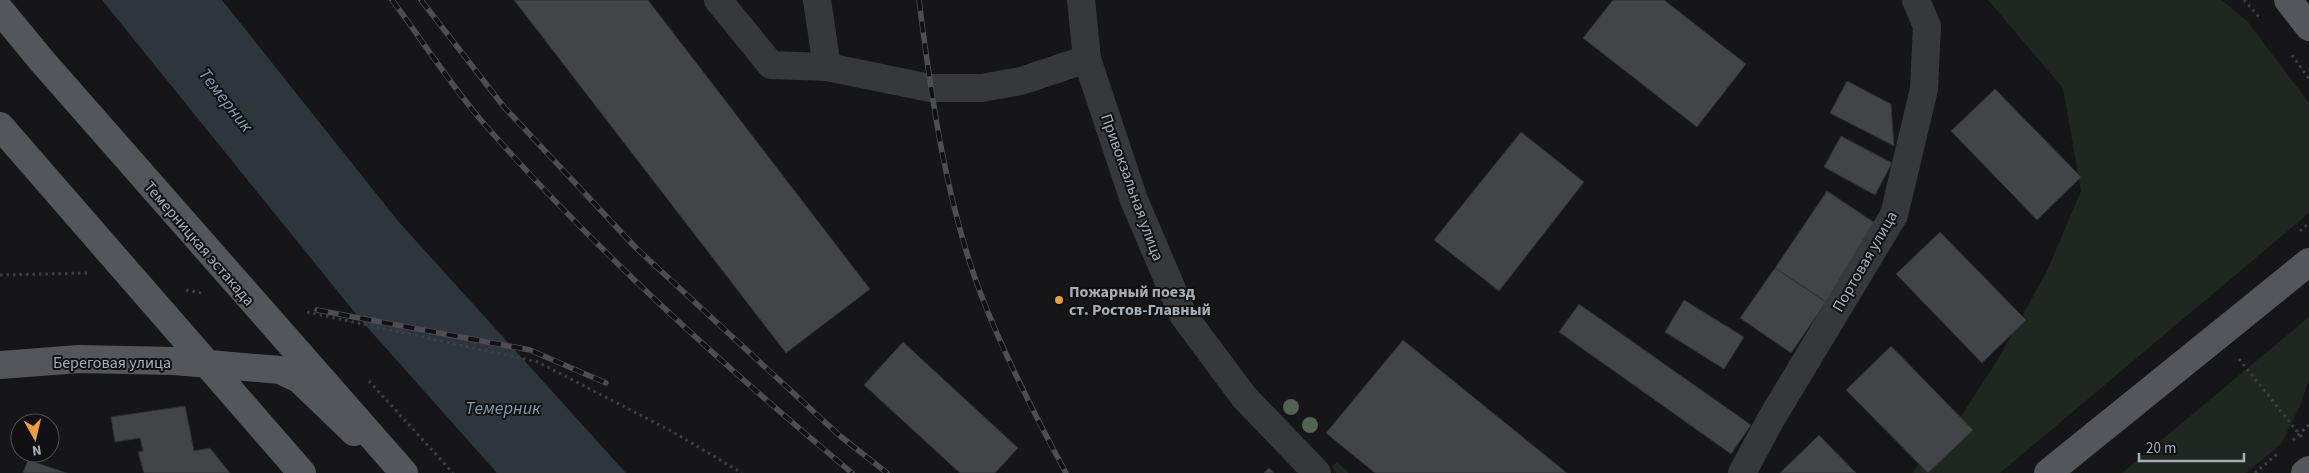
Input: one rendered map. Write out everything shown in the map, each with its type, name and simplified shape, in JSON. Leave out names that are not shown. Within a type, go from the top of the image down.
[{"type":"main road","points":[[2288,0],[2309,27]]},
{"type":"main road","name":"Темерницкая эстакада","points":[[0,10],[62,84],[404,473]]},
{"type":"main road","points":[[0,126],[302,473]]},
{"type":"main road","points":[[2048,473],[2309,262]]},
{"type":"main road","name":"Береговая улица","points":[[0,364],[78,359],[174,361],[224,367],[280,370],[299,379],[354,432],[392,473]]},
{"type":"main road","points":[[224,367],[316,473]]},
{"type":"main road","points":[[2305,473],[2309,470]]},
{"type":"street","points":[[718,0],[771,65],[828,67],[930,88],[982,88],[1021,81],[1087,58]]},
{"type":"street","points":[[817,0],[828,67]]},
{"type":"street","name":"Привокзальная улица","points":[[1082,0],[1087,58],[1134,200],[1183,315],[1244,397],[1317,473]]},
{"type":"street","name":"Портовая улица","points":[[1742,473],[1771,419],[1894,215],[1924,89],[1927,26],[1916,0]]},
{"type":"path","points":[[306,312],[313,319]]},
{"type":"path","points":[[323,317],[538,362],[673,432],[742,473]]},
{"type":"path","points":[[2237,356],[2309,445]]},
{"type":"path","points":[[366,378],[453,473]]},
{"type":"shaded area","points":[[1988,0],[2222,0],[2247,21],[2309,103],[2309,213],[2000,473],[1913,473],[1920,461],[1952,430],[1997,361],[2047,271],[2081,191],[2063,88]]},
{"type":"shaded area","points":[[2309,317],[2309,380],[2300,406],[2281,444],[2246,473],[2122,473]]},
{"type":"shaded area","points":[[1337,462],[1349,473],[1336,473],[1332,467]]},
{"type":"water","name":"Темерник","points":[[102,0],[222,0],[398,221],[626,473],[497,473],[360,319]]},
{"type":"building","points":[[514,0],[648,0],[870,289],[786,353]]},
{"type":"building","points":[[1613,0],[1664,0],[1746,64],[1697,127],[1583,38]]},
{"type":"building","points":[[1847,81],[1891,104],[1894,146],[1830,113]]},
{"type":"building","points":[[1995,89],[2081,177],[2037,220],[1951,131]]},
{"type":"building","points":[[1521,132],[1584,182],[1499,291],[1434,240]]},
{"type":"building","points":[[1841,136],[1892,163],[1875,195],[1824,167]]},
{"type":"building","points":[[1827,191],[1878,225],[1826,302],[1775,268]]},
{"type":"building","points":[[1940,232],[2026,320],[1982,363],[1896,274]]},
{"type":"building","points":[[1775,268],[1826,302],[1791,353],[1740,318]]},
{"type":"building","points":[[1684,300],[1744,337],[1724,369],[1665,332]]},
{"type":"building","points":[[1579,304],[1751,425],[1731,454],[1559,332]]},
{"type":"building","points":[[1403,340],[1567,473],[1375,473],[1326,433]]},
{"type":"building","points":[[903,342],[1018,448],[995,473],[960,473],[864,385]]},
{"type":"building","points":[[1891,346],[1973,430],[1928,473],[1846,390]]},
{"type":"building","points":[[185,406],[194,451],[210,448],[230,473],[144,473],[138,452],[143,451],[140,438],[115,442],[111,417]]},
{"type":"building","points":[[1819,435],[1856,473],[1780,473]]},
{"type":"building","points":[[27,463],[37,463],[67,473],[23,473]]},
{"type":"building","points":[[1269,468],[1274,473],[1264,473]]},
{"type":"railway","points":[[392,0],[474,112],[529,174],[663,307],[756,391],[852,473]]},
{"type":"railway","points":[[421,0],[504,107],[636,248],[840,436],[887,473]]},
{"type":"railway","points":[[919,0],[941,148],[968,257],[989,315],[1009,361],[1066,473]]},
{"type":"railway","points":[[317,310],[530,350],[606,383]]},
{"type":"place","name":"Пожарный поезд ст. Ростов-Главный","points":[[1059,300]]}]
